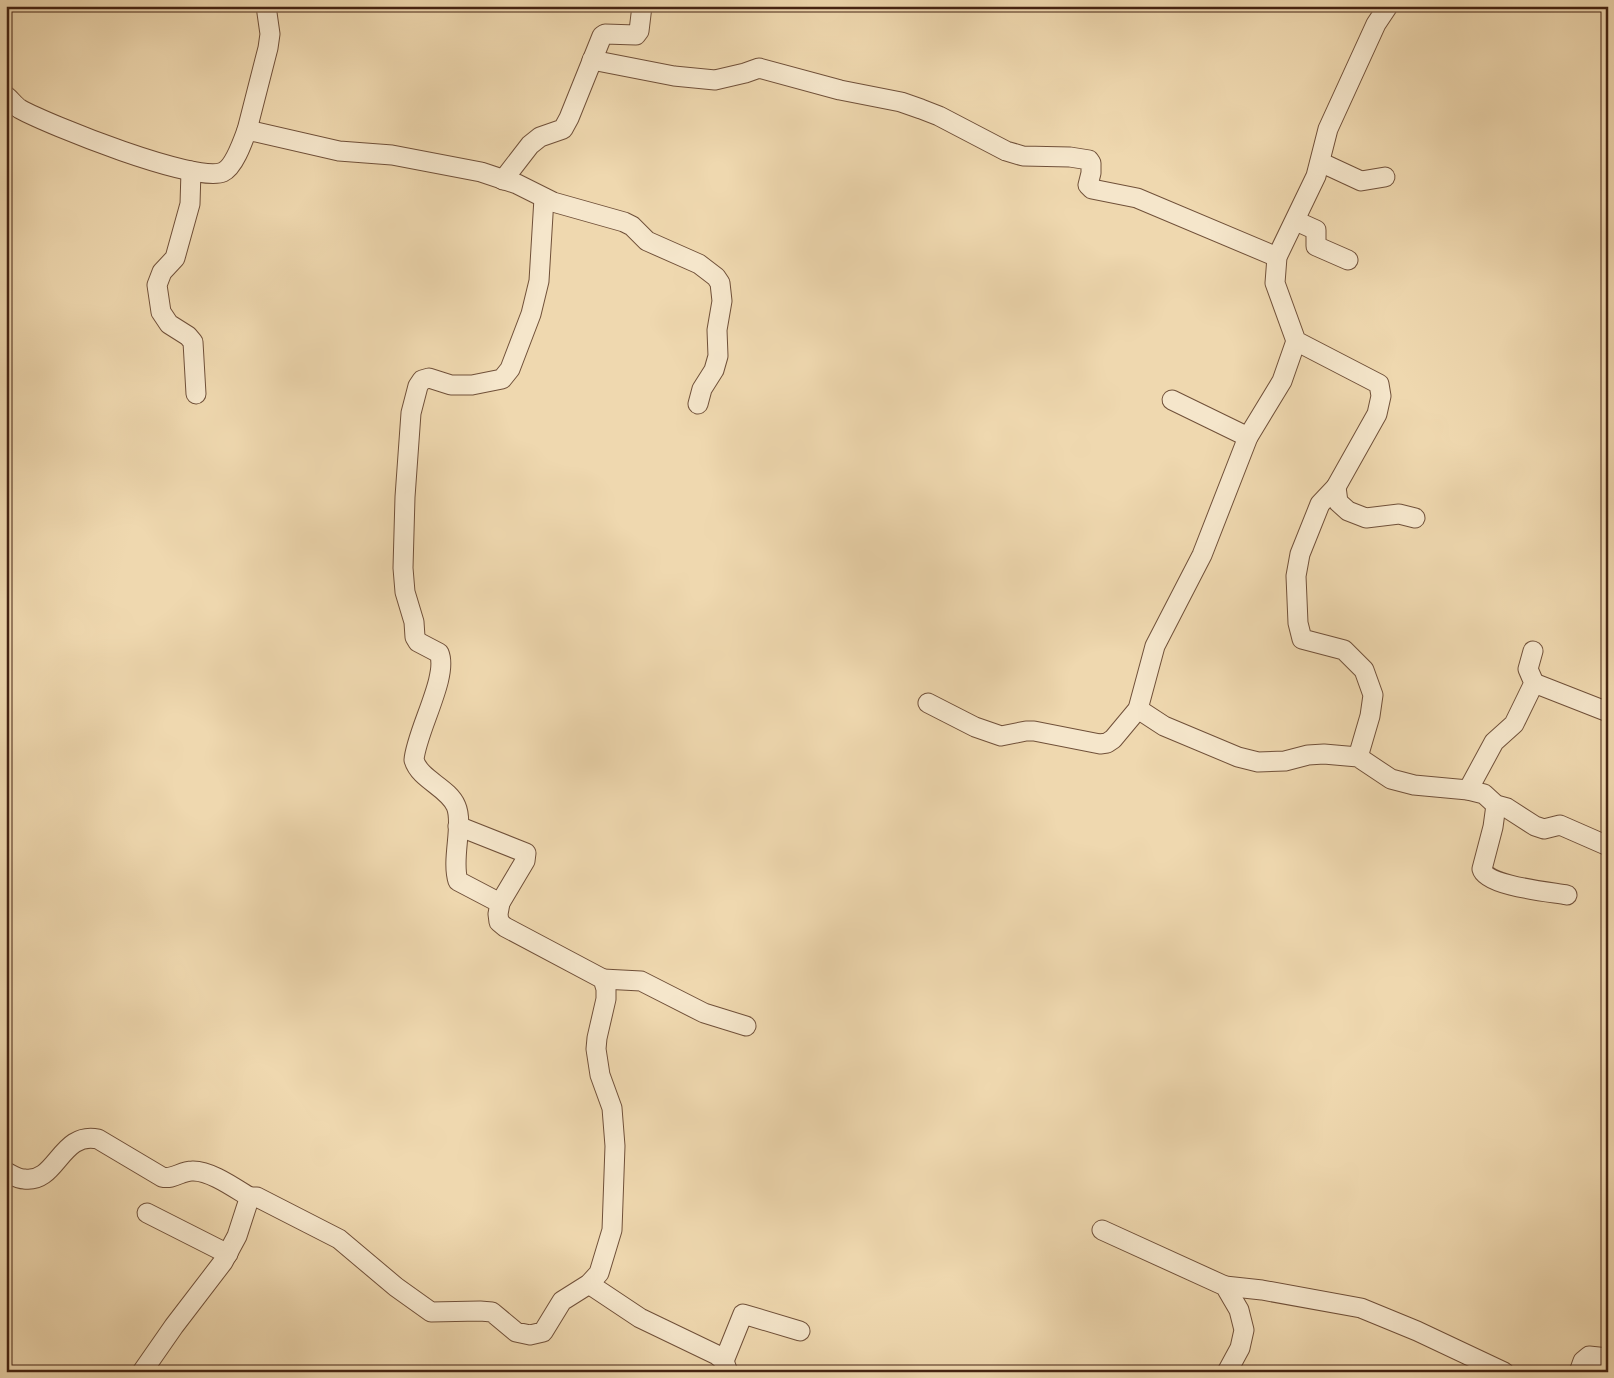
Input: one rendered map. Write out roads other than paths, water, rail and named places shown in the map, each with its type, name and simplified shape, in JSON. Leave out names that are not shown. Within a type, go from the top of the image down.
[{"type":"street","points":[[6,96],[18,108],[131,154],[191,171],[224,172],[239,150],[248,130],[268,48],[270,34],[266,6]]},
{"type":"street","points":[[503,180],[530,145],[540,137],[562,130],[565,127],[602,36],[604,34],[636,35],[640,31],[642,6]]},
{"type":"street","points":[[928,703],[975,727],[1001,736],[1026,730],[1100,744],[1107,743],[1113,739],[1138,709],[1155,646],[1202,556],[1248,437],[1282,381],[1296,341],[1275,283],[1277,257],[1296,221],[1316,176],[1328,129],[1381,9]]},
{"type":"street","points":[[592,60],[674,76],[714,80],[759,68],[840,90],[901,102],[939,116],[1006,151],[1030,157],[1070,157],[1089,160],[1091,172],[1088,185],[1092,189],[1137,198],[1277,257]]},
{"type":"street","points":[[248,130],[339,151],[392,155],[481,172],[517,184],[553,202],[624,222],[632,226],[647,241],[699,264],[716,277],[720,283],[722,301],[718,330],[718,356],[714,370],[702,389],[698,404]]},
{"type":"street","points":[[1320,162],[1361,181],[1385,177]]},
{"type":"street","points":[[458,168],[505,194],[541,197]]},
{"type":"street","points":[[191,171],[190,204],[174,258],[162,272],[157,285],[161,312],[170,324],[188,336],[193,342],[196,394]]},
{"type":"street","points":[[500,903],[458,881],[456,864],[457,807],[420,770],[414,760],[442,667],[439,653],[418,642],[415,637],[414,622],[405,592],[403,568],[405,497],[412,413],[418,386],[422,380],[429,378],[451,385],[472,385],[502,379],[510,370],[531,314],[539,281],[541,197]]},
{"type":"street","points":[[1296,221],[1316,230],[1316,246],[1348,260]]},
{"type":"street","points":[[1296,341],[1379,384],[1381,396],[1377,414],[1336,487],[1320,504],[1300,554],[1296,576],[1298,623],[1302,639],[1344,650],[1364,670],[1373,695],[1370,716],[1358,758]]},
{"type":"street","points":[[1172,400],[1248,437]]},
{"type":"street","points":[[1336,487],[1338,502],[1348,511],[1366,518],[1399,514],[1415,518]]},
{"type":"street","points":[[1533,651],[1528,669],[1534,683],[1608,712]]},
{"type":"street","points":[[1468,790],[1494,742],[1514,724],[1534,683]]},
{"type":"street","points":[[1138,709],[1164,726],[1238,757],[1258,762],[1285,761],[1308,755],[1324,754],[1358,758],[1391,779],[1414,785],[1468,790],[1484,794],[1496,805],[1506,808],[1535,826],[1544,829],[1560,825],[1608,846]]},
{"type":"street","points":[[1496,805],[1493,827],[1482,869],[1483,873],[1486,876],[1511,885],[1567,895]]},
{"type":"street","points":[[458,826],[526,853],[525,860],[500,903],[499,922],[505,927],[603,979],[641,981],[704,1013],[746,1026]]},
{"type":"street","points":[[6,1172],[22,1179],[40,1178],[49,1170],[60,1154],[77,1141],[89,1137],[98,1139],[162,1178],[168,1179],[189,1171],[199,1172],[219,1179],[251,1198],[257,1197],[339,1239],[396,1287],[431,1312],[492,1312],[516,1332],[530,1335],[538,1334],[543,1332],[562,1301],[589,1284],[599,1273],[612,1230],[615,1146],[612,1108],[600,1075],[596,1049],[606,999],[603,979]]},
{"type":"street","points":[[142,1372],[174,1326],[224,1262],[237,1236],[251,1198]]},
{"type":"street","points":[[147,1213],[228,1254]]},
{"type":"street","points":[[1102,1230],[1225,1286],[1262,1290],[1361,1308],[1417,1331],[1504,1372]]},
{"type":"street","points":[[589,1284],[640,1318],[718,1355],[726,1366]]},
{"type":"street","points":[[1225,1286],[1239,1310],[1244,1330],[1240,1348],[1227,1372]]},
{"type":"street","points":[[726,1366],[743,1314],[800,1331]]},
{"type":"street","points":[[1579,1372],[1583,1361],[1589,1356],[1608,1358]]}]
